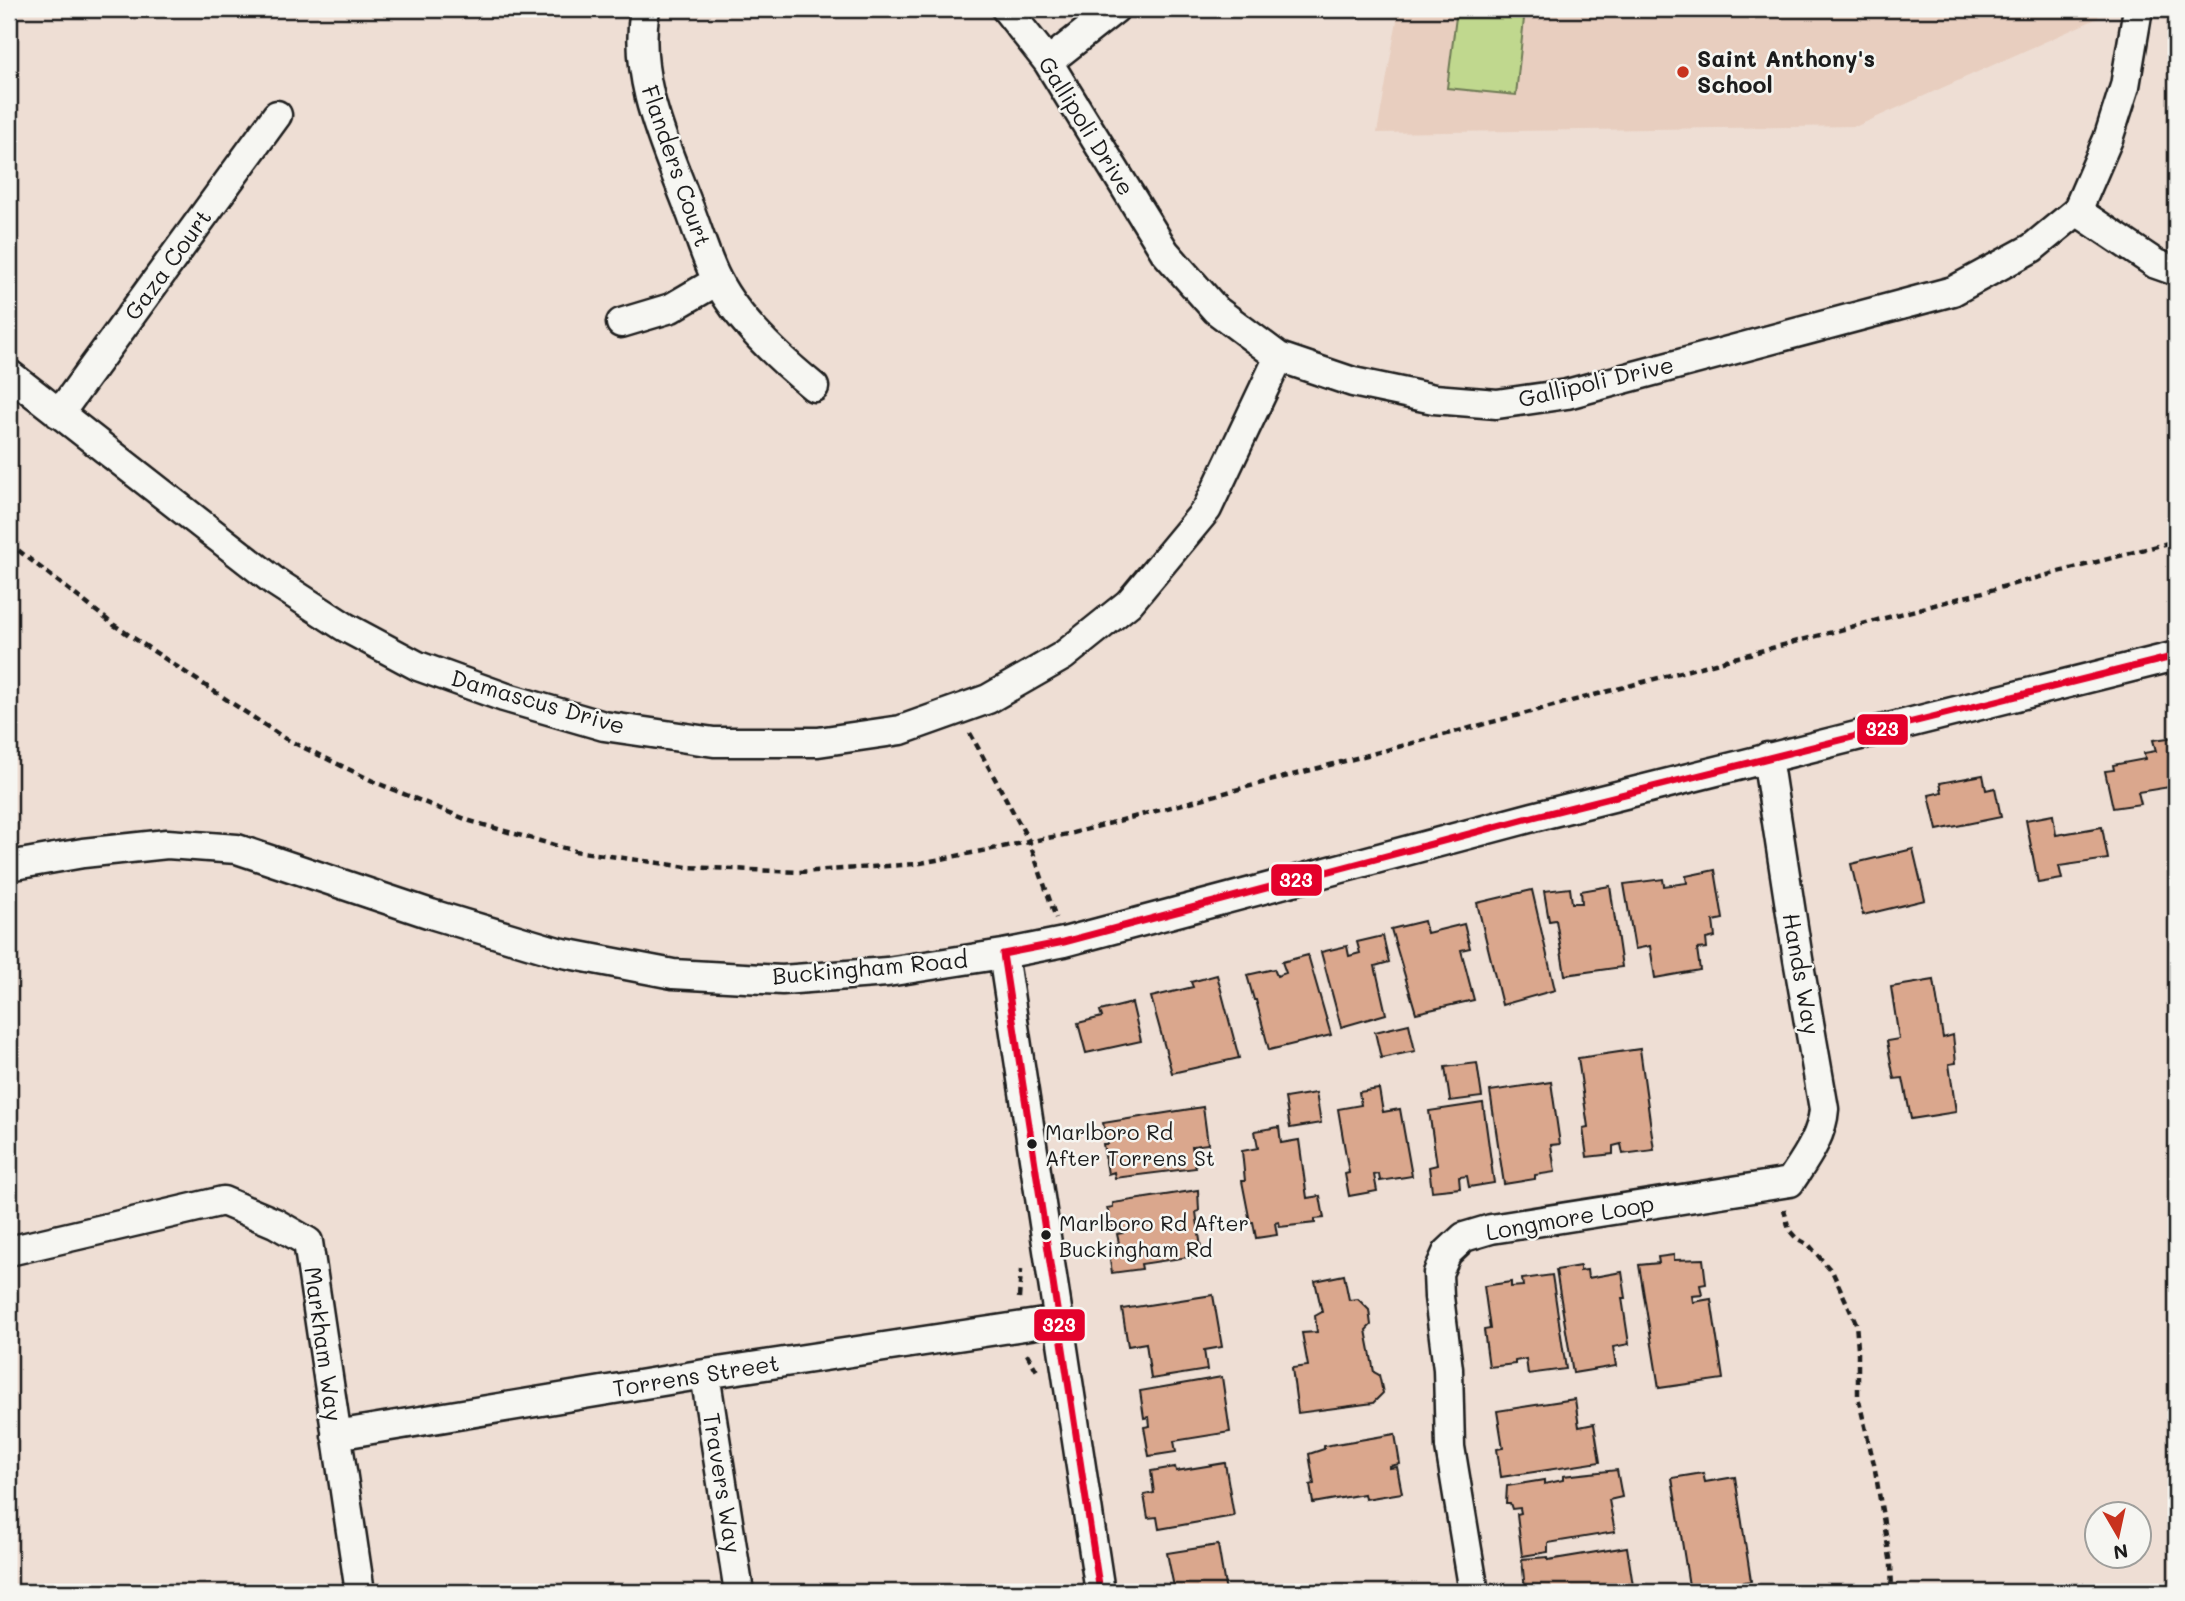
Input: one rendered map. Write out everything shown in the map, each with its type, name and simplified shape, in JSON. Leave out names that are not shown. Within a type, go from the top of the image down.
[{"type":"street","name":"Flanders Court","points":[[645,9],[642,26],[644,74],[655,120],[717,281],[780,359],[814,387]]},
{"type":"street","name":"Gallipoli Drive","points":[[1006,9],[1048,62],[1165,252],[1216,310],[1279,357],[1353,382],[1434,399],[1497,404],[1567,394],[1953,291],[2032,248],[2077,211],[2108,139],[2125,86],[2138,9]]},
{"type":"street","points":[[1048,62],[1115,9]]},
{"type":"street","name":"Gaza Court","points":[[59,414],[277,115]]},
{"type":"street","points":[[2077,211],[2156,264],[2176,271]]},
{"type":"street","points":[[621,323],[671,307],[717,281]]},
{"type":"street","name":"Damascus Drive","points":[[9,374],[274,581],[345,627],[418,666],[504,697],[604,726],[714,742],[818,742],[901,730],[988,699],[1063,656],[1129,603],[1207,509],[1279,357]]},
{"type":"street","name":"Buckingham Road","points":[[9,866],[83,853],[167,844],[237,849],[431,914],[558,952],[673,974],[782,980],[887,971],[1064,942],[1767,757],[2176,656]]},
{"type":"street","name":"Hands Way","points":[[1767,757],[1824,1109],[1823,1124],[1816,1140],[1784,1194]]},
{"type":"street","points":[[1003,954],[1100,1592]]},
{"type":"street","name":"Longmore Loop","points":[[1474,1592],[1450,1447],[1448,1369],[1438,1297],[1438,1273],[1447,1253],[1464,1237],[1491,1229],[1784,1194]]},
{"type":"street","name":"Markham Way","points":[[9,1251],[223,1201],[275,1223],[308,1242],[360,1592]]},
{"type":"street","name":"Torrens Street","points":[[336,1435],[705,1374],[1057,1321]]},
{"type":"street","name":"Travers Way","points":[[705,1374],[739,1592]]},
{"type":"path","points":[[9,543],[114,625],[286,739],[377,783],[470,821],[587,853],[687,867],[799,872],[916,864],[1086,829],[2176,541]]},
{"type":"path","points":[[980,726],[968,731],[1029,841],[1064,942]]},
{"type":"path","points":[[1784,1211],[1784,1194],[1783,1191],[1784,1211],[1789,1230],[1796,1238],[1809,1245],[1833,1273],[1856,1323],[1858,1397],[1874,1464],[1891,1564],[1892,1592]]},
{"type":"shaded area","name":"Saint Anthony's School","points":[[1399,9],[2100,9],[2098,18],[1857,126],[1377,133]]},
{"type":"green space","points":[[1457,9],[1525,9],[1516,95],[1447,88]]},
{"type":"building","points":[[2176,737],[2176,786],[2138,792],[2141,804],[2113,808],[2105,771],[2114,770],[2113,765],[2145,759],[2144,753],[2156,751],[2153,740]]},
{"type":"building","points":[[1983,775],[1986,790],[1995,788],[2001,817],[1937,830],[1929,795],[1942,792],[1940,783]]},
{"type":"building","points":[[2053,815],[2056,835],[2102,827],[2108,859],[2059,866],[2062,879],[2038,883],[2026,820]]},
{"type":"building","points":[[1913,849],[1925,900],[1863,915],[1851,864]]},
{"type":"building","points":[[1715,870],[1723,919],[1713,921],[1715,937],[1706,939],[1707,948],[1697,949],[1700,970],[1655,978],[1650,946],[1635,949],[1624,884],[1663,879],[1664,886],[1687,883],[1686,876]]},
{"type":"building","points":[[1610,886],[1622,967],[1565,975],[1556,920],[1549,921],[1544,891],[1570,888],[1572,903],[1582,903],[1581,891]]},
{"type":"building","points":[[1532,890],[1555,990],[1502,1005],[1477,903]]},
{"type":"building","points":[[1424,921],[1427,933],[1464,924],[1470,948],[1461,950],[1474,1000],[1416,1013],[1391,929]]},
{"type":"building","points":[[1383,936],[1389,962],[1375,966],[1386,1014],[1341,1027],[1321,952],[1347,946],[1349,956],[1360,953],[1357,942]]},
{"type":"building","points":[[1308,955],[1331,1035],[1269,1050],[1247,975],[1274,969],[1277,976],[1286,973],[1282,962]]},
{"type":"building","points":[[1217,975],[1239,1058],[1172,1073],[1151,997],[1193,987],[1191,982]]},
{"type":"building","points":[[1934,980],[1943,1038],[1953,1035],[1956,1063],[1949,1064],[1956,1112],[1911,1119],[1903,1078],[1894,1079],[1887,1041],[1899,1039],[1891,987]]},
{"type":"building","points":[[1132,1003],[1141,1041],[1086,1053],[1078,1023],[1102,1017],[1100,1011]]},
{"type":"building","points":[[1409,1024],[1415,1051],[1381,1058],[1375,1032]]},
{"type":"building","points":[[1640,1049],[1654,1150],[1623,1154],[1621,1144],[1613,1146],[1613,1154],[1587,1157],[1583,1128],[1588,1127],[1578,1058]]},
{"type":"building","points":[[1477,1063],[1482,1097],[1450,1101],[1445,1067]]},
{"type":"building","points":[[1551,1082],[1560,1144],[1551,1145],[1555,1172],[1535,1175],[1535,1179],[1504,1184],[1490,1091]]},
{"type":"building","points":[[1379,1089],[1383,1112],[1400,1109],[1412,1176],[1380,1181],[1379,1174],[1374,1175],[1377,1191],[1349,1196],[1345,1174],[1349,1173],[1338,1109],[1361,1105],[1359,1092]]},
{"type":"building","points":[[1316,1093],[1321,1123],[1290,1128],[1285,1098]]},
{"type":"building","points":[[1483,1103],[1494,1183],[1469,1187],[1467,1176],[1459,1177],[1460,1188],[1432,1191],[1429,1167],[1437,1165],[1429,1111]]},
{"type":"building","points":[[1203,1107],[1208,1144],[1192,1146],[1196,1168],[1115,1178],[1114,1172],[1108,1174],[1103,1144],[1108,1144],[1103,1123]]},
{"type":"building","points":[[1279,1127],[1281,1143],[1299,1140],[1307,1198],[1320,1196],[1324,1218],[1315,1219],[1315,1223],[1280,1227],[1279,1222],[1275,1223],[1277,1235],[1256,1238],[1242,1181],[1245,1181],[1242,1151],[1258,1148],[1255,1131]]},
{"type":"building","points":[[1198,1190],[1199,1211],[1196,1212],[1202,1255],[1141,1264],[1142,1269],[1112,1273],[1108,1246],[1119,1243],[1117,1234],[1123,1233],[1122,1224],[1112,1226],[1107,1208],[1113,1207],[1113,1203]]},
{"type":"building","points":[[1674,1255],[1674,1260],[1703,1259],[1706,1284],[1700,1285],[1702,1295],[1692,1296],[1693,1302],[1711,1299],[1723,1379],[1659,1388],[1639,1265],[1659,1263],[1658,1257]]},
{"type":"building","points":[[1580,1266],[1580,1271],[1587,1270],[1588,1278],[1622,1272],[1626,1298],[1622,1298],[1629,1344],[1613,1347],[1616,1366],[1573,1373],[1556,1270]]},
{"type":"building","points":[[1344,1275],[1349,1300],[1358,1299],[1369,1310],[1371,1325],[1366,1330],[1374,1372],[1379,1375],[1383,1393],[1373,1403],[1298,1413],[1292,1368],[1308,1366],[1302,1333],[1317,1332],[1315,1316],[1322,1312],[1315,1281]]},
{"type":"building","points":[[1552,1275],[1566,1369],[1528,1374],[1526,1359],[1515,1361],[1515,1364],[1489,1367],[1484,1330],[1490,1329],[1484,1286],[1511,1282],[1511,1287],[1523,1286],[1522,1279]]},
{"type":"building","points":[[1213,1295],[1222,1347],[1204,1350],[1207,1370],[1151,1379],[1146,1343],[1128,1346],[1122,1309]]},
{"type":"building","points":[[1222,1377],[1230,1432],[1174,1441],[1176,1452],[1149,1456],[1144,1427],[1150,1426],[1149,1417],[1144,1418],[1140,1391]]},
{"type":"building","points":[[1575,1399],[1579,1427],[1594,1424],[1600,1462],[1501,1477],[1497,1449],[1503,1448],[1497,1411]]},
{"type":"building","points":[[1395,1434],[1400,1464],[1389,1468],[1397,1467],[1402,1493],[1365,1499],[1364,1494],[1313,1503],[1310,1485],[1314,1484],[1309,1454],[1324,1449],[1324,1446]]},
{"type":"building","points":[[1225,1463],[1234,1516],[1159,1529],[1157,1517],[1148,1518],[1144,1495],[1154,1493],[1151,1471],[1175,1467],[1176,1471]]},
{"type":"building","points":[[1617,1470],[1622,1497],[1609,1500],[1615,1532],[1548,1543],[1548,1552],[1522,1556],[1517,1514],[1521,1513],[1520,1508],[1512,1509],[1510,1503],[1506,1503],[1507,1486],[1544,1480],[1544,1484],[1563,1480],[1563,1476]]},
{"type":"building","points":[[1703,1473],[1705,1482],[1735,1477],[1751,1581],[1737,1583],[1737,1586],[1730,1587],[1730,1590],[1690,1592],[1672,1478]]},
{"type":"building","points":[[1218,1545],[1226,1592],[1175,1592],[1167,1553]]},
{"type":"building","points":[[1627,1547],[1634,1592],[1525,1590],[1522,1559],[1548,1557],[1548,1560]]},
{"type":"transit line","name":"323","points":[[1003,954],[1064,942],[1533,817],[2176,656]]},
{"type":"transit line","name":"323","points":[[1003,954],[1100,1592]]},
{"type":"place","name":"Saint Anthony's School","points":[[1683,72]]},
{"type":"place","name":"Marlboro Rd After Torrens St","points":[[1032,1144]]},
{"type":"place","name":"Marlboro Rd After Buckingham Rd","points":[[1046,1235]]}]
